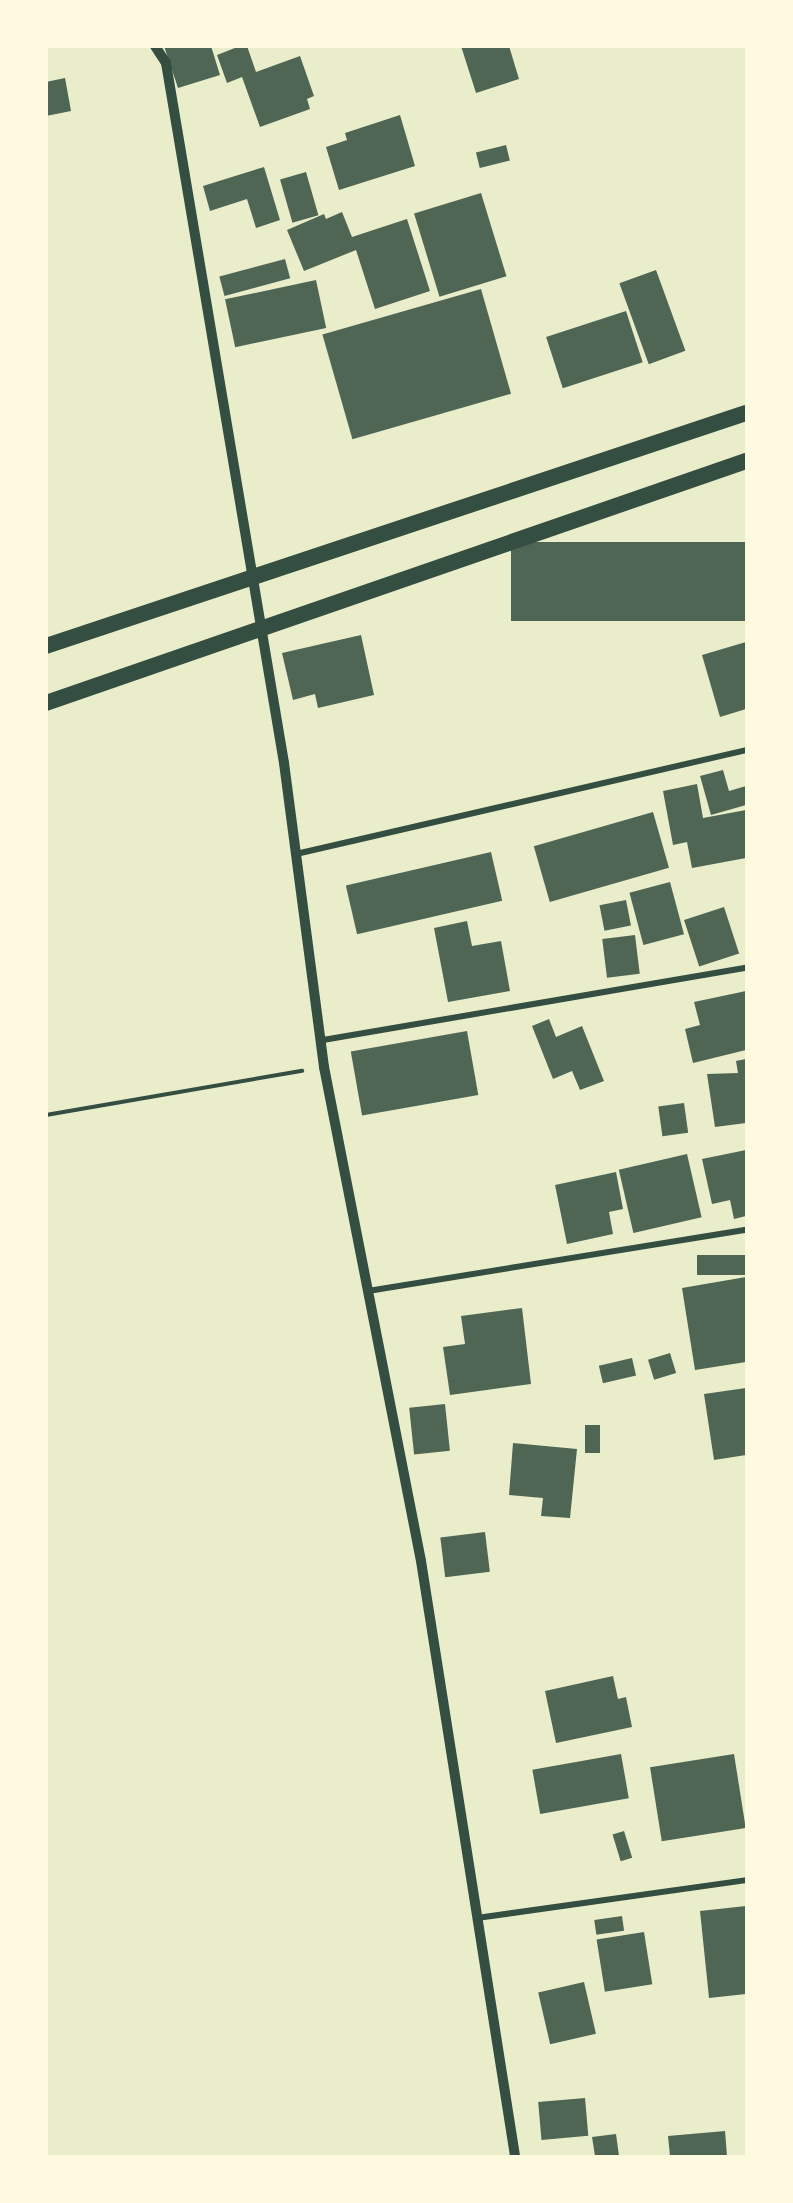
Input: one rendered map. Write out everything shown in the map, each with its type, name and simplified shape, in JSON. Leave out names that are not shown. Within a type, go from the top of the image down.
[{"type":"highway","points":[[46,646],[250,577],[404,530],[747,414]]},
{"type":"highway","points":[[46,703],[747,461]]},
{"type":"street","points":[[155,46],[166,63],[250,577],[261,629],[296,854],[324,1068],[422,1561],[515,2157]]},
{"type":"street","points":[[296,854],[747,750]]},
{"type":"street","points":[[322,1040],[747,968]]},
{"type":"street","points":[[367,1292],[747,1230]]},
{"type":"street","points":[[476,1918],[747,1880]]},
{"type":"path","points":[[46,1115],[324,1068]]},
{"type":"building","points":[[164,46],[211,46],[220,75],[178,88]]},
{"type":"building","points":[[240,46],[247,46],[256,72],[300,56],[314,96],[307,99],[310,109],[260,127],[242,77],[227,83],[217,55]]},
{"type":"building","points":[[461,46],[509,46],[519,79],[476,93]]},
{"type":"building","points":[[65,78],[71,111],[46,116],[46,82]]},
{"type":"building","points":[[400,115],[415,166],[339,190],[326,147],[347,140],[345,133]]},
{"type":"building","points":[[506,145],[510,161],[480,168],[476,152]]},
{"type":"building","points":[[264,167],[280,220],[256,228],[247,199],[210,211],[203,186]]},
{"type":"building","points":[[306,172],[318,215],[292,223],[280,179]]},
{"type":"building","points":[[481,193],[506,276],[439,297],[414,213]]},
{"type":"building","points":[[342,212],[352,237],[407,219],[430,291],[375,309],[356,250],[304,271],[287,230],[324,214],[326,219]]},
{"type":"building","points":[[285,259],[290,278],[224,296],[219,277]]},
{"type":"building","points":[[656,270],[685,351],[649,364],[619,283]]},
{"type":"building","points":[[316,280],[326,328],[235,347],[225,299]]},
{"type":"building","points":[[481,289],[511,394],[352,439],[322,334]]},
{"type":"building","points":[[626,311],[643,362],[563,388],[546,337]]},
{"type":"building","points":[[511,542],[746,542],[746,621],[511,621]]},
{"type":"building","points":[[361,635],[374,695],[318,708],[315,694],[293,700],[282,653]]},
{"type":"building","points":[[746,642],[746,709],[720,717],[702,655]]},
{"type":"building","points":[[723,770],[729,791],[746,786],[746,805],[711,815],[700,776]]},
{"type":"building","points":[[697,784],[703,818],[746,810],[746,858],[692,868],[687,842],[673,845],[663,791]]},
{"type":"building","points":[[653,812],[669,868],[550,902],[534,846]]},
{"type":"building","points":[[491,852],[502,901],[357,934],[346,886]]},
{"type":"building","points":[[670,882],[684,934],[643,945],[629,893]]},
{"type":"building","points":[[626,900],[631,926],[604,931],[599,905]]},
{"type":"building","points":[[724,907],[739,954],[699,967],[684,920]]},
{"type":"building","points":[[467,921],[472,946],[501,941],[510,991],[448,1002],[434,928]]},
{"type":"building","points":[[635,935],[640,974],[607,978],[602,939]]},
{"type":"building","points":[[746,991],[746,1050],[693,1063],[685,1029],[700,1025],[694,1002]]},
{"type":"building","points":[[549,1019],[556,1037],[582,1026],[604,1081],[580,1090],[572,1071],[553,1079],[532,1026]]},
{"type":"building","points":[[467,1031],[478,1095],[362,1116],[351,1051]]},
{"type":"building","points":[[746,1059],[746,1123],[715,1127],[707,1074],[738,1073],[736,1061]]},
{"type":"building","points":[[684,1103],[688,1133],[662,1136],[658,1107]]},
{"type":"building","points":[[746,1150],[746,1216],[734,1219],[730,1200],[712,1204],[702,1159]]},
{"type":"building","points":[[687,1154],[702,1217],[633,1233],[619,1170]]},
{"type":"building","points":[[616,1172],[623,1209],[609,1212],[613,1234],[567,1244],[555,1185]]},
{"type":"building","points":[[697,1255],[746,1255],[746,1275],[697,1275]]},
{"type":"building","points":[[746,1277],[746,1362],[695,1370],[682,1288]]},
{"type":"building","points":[[522,1308],[531,1384],[450,1395],[443,1347],[465,1344],[461,1316]]},
{"type":"building","points":[[670,1353],[676,1373],[654,1380],[648,1360]]},
{"type":"building","points":[[632,1358],[636,1376],[603,1383],[599,1366]]},
{"type":"building","points":[[746,1388],[746,1455],[714,1460],[704,1394]]},
{"type":"building","points":[[445,1404],[450,1451],[414,1455],[409,1408]]},
{"type":"building","points":[[585,1425],[600,1425],[600,1453],[585,1453]]},
{"type":"building","points":[[513,1443],[577,1449],[570,1518],[541,1516],[543,1498],[509,1495]]},
{"type":"building","points":[[485,1532],[490,1572],[445,1577],[440,1537]]},
{"type":"building","points":[[613,1676],[618,1699],[626,1697],[632,1727],[556,1743],[545,1691]]},
{"type":"building","points":[[621,1754],[629,1798],[540,1814],[532,1770]]},
{"type":"building","points":[[734,1754],[746,1828],[662,1841],[650,1767]]},
{"type":"building","points":[[624,1831],[632,1858],[621,1861],[613,1835]]},
{"type":"building","points":[[746,1906],[746,1994],[709,1998],[700,1911]]},
{"type":"building","points":[[622,1916],[624,1931],[596,1935],[594,1920]]},
{"type":"building","points":[[644,1932],[652,1984],[605,1992],[597,1940]]},
{"type":"building","points":[[584,1982],[596,2034],[550,2044],[538,1993]]},
{"type":"building","points":[[585,2098],[588,2136],[541,2140],[538,2102]]},
{"type":"building","points":[[725,2131],[727,2156],[670,2156],[668,2136]]},
{"type":"building","points":[[616,2134],[619,2156],[595,2156],[592,2137]]}]
